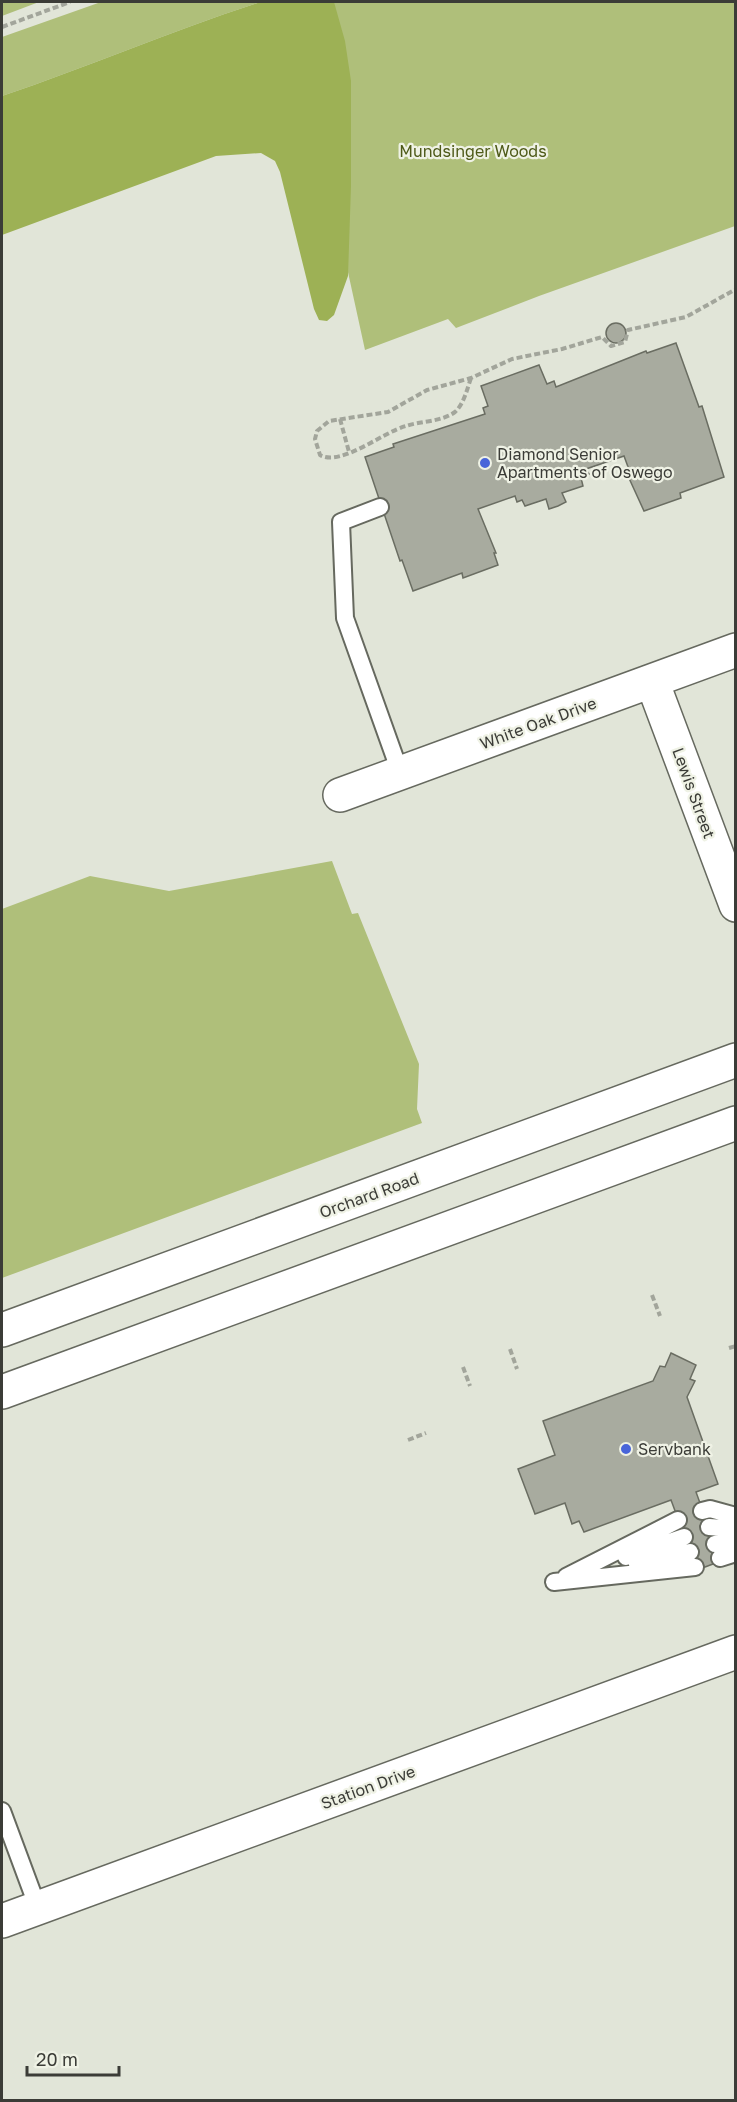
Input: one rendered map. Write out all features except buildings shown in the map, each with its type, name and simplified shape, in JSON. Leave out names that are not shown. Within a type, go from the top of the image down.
[{"type":"main road","name":"White Oak Drive","points":[[340,795],[735,650]]},
{"type":"main road","name":"Lewis Street","points":[[652,681],[735,905]]},
{"type":"main road","name":"Orchard Road","points":[[2,1330],[735,1060]]},
{"type":"main road","points":[[2,1392],[735,1123]]},
{"type":"main road","name":"Station Drive","points":[[2,1921],[735,1653]]},
{"type":"lane","points":[[380,507],[341,522],[345,618],[400,772]]},
{"type":"lane","points":[[702,1511],[710,1509],[735,1516]]},
{"type":"lane","points":[[554,1582],[678,1520]]},
{"type":"lane","points":[[709,1527],[735,1529]]},
{"type":"lane","points":[[723,1552],[735,1541]]},
{"type":"lane","points":[[554,1582],[690,1552],[554,1582]]},
{"type":"lane","points":[[2,1810],[38,1908]]},
{"type":"path","points":[[2,27],[70,2]]},
{"type":"path","points":[[471,378],[457,410],[447,416],[403,426],[349,452],[327,459],[320,455],[316,447],[317,431],[322,424],[388,412],[427,390],[471,378],[512,359],[562,349],[602,337],[611,346],[618,346],[625,342],[628,330],[686,317],[735,289]]},
{"type":"path","points":[[340,419],[349,452]]},
{"type":"path","points":[[652,1296],[660,1316]]},
{"type":"path","points":[[729,1348],[735,1346]]},
{"type":"path","points":[[510,1349],[517,1369]]},
{"type":"path","points":[[463,1367],[470,1386]]},
{"type":"path","points":[[408,1440],[426,1433]]},
{"type":"green space","points":[[2,2],[39,2],[2,16]]},
{"type":"green space","points":[[101,2],[261,2],[2,96],[2,37]]},
{"type":"green space","name":"Mundsinger Woods","points":[[289,2],[735,2],[735,226],[456,328],[448,319],[365,350]]},
{"type":"green space","points":[[332,861],[352,914],[358,913],[419,1064],[417,1109],[422,1123],[2,1278],[2,909],[90,876],[169,891]]},
{"type":"shaded area","points":[[261,2],[334,2],[345,41],[351,81],[348,276],[334,315],[327,321],[319,320],[314,309],[280,172],[275,161],[261,153],[216,156],[2,235],[2,96]]},
{"type":"place","name":"Diamond Senior Apartments of Oswego","points":[[485,463]]},
{"type":"place","name":"Servbank","points":[[626,1449]]}]
